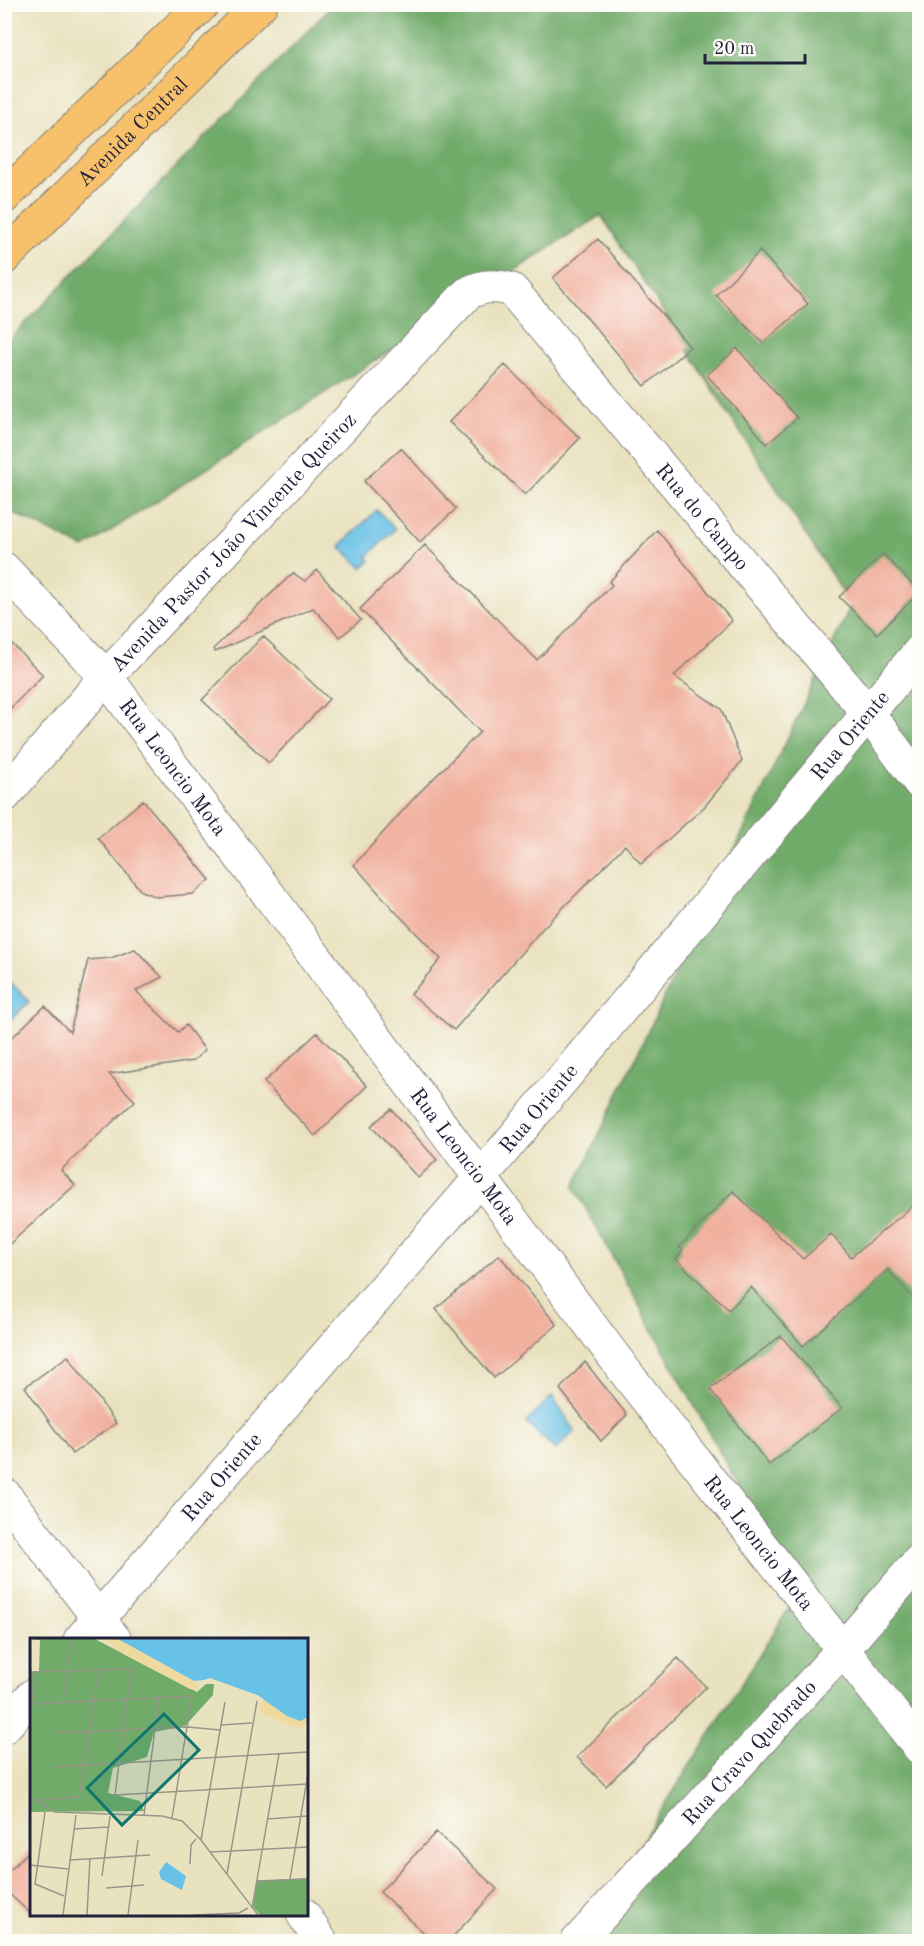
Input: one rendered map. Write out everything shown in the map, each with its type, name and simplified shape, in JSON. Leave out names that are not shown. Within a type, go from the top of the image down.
[{"type":"main road","name":"Avenida Central","points":[[4,197],[203,4]]},
{"type":"main road","name":"Avenida Central","points":[[4,258],[261,4]]},
{"type":"street","name":"Rua do Campo","points":[[467,294],[484,286],[512,290],[868,713],[920,783]]},
{"type":"street","name":"Avenida Pastor João Vincente Queiroz","points":[[4,796],[106,676],[467,294]]},
{"type":"street","name":"Rua Leoncio Mota","points":[[4,569],[106,676],[630,1378],[920,1748]]},
{"type":"street","name":"Rua Oriente","points":[[98,1633],[920,651]]},
{"type":"street","points":[[4,1494],[98,1633]]},
{"type":"street","name":"Rua Cravo Quebrado","points":[[577,1941],[842,1650],[920,1560]]},
{"type":"street","points":[[4,1726],[30,1697]]},
{"type":"street","points":[[304,1916],[321,1941]]},
{"type":"green space","points":[[333,5],[919,5],[919,1941],[579,1941],[798,1594],[574,1187],[851,605],[601,215],[84,548],[5,509],[4,345]]},
{"type":"water","points":[[377,510],[395,529],[367,557],[370,561],[362,568],[340,546]]},
{"type":"water","points":[[5,976],[29,1002],[5,1025]]},
{"type":"water","points":[[552,1396],[575,1431],[556,1450],[526,1423]]},
{"type":"building","points":[[598,239],[690,347],[645,386],[553,278]]},
{"type":"building","points":[[760,251],[808,304],[763,343],[716,295]]},
{"type":"building","points":[[737,348],[797,418],[767,444],[707,375]]},
{"type":"building","points":[[505,365],[580,438],[525,495],[449,422]]},
{"type":"building","points":[[401,448],[456,509],[420,542],[364,481]]},
{"type":"building","points":[[657,530],[732,621],[674,676],[721,709],[742,761],[704,807],[641,864],[625,845],[543,928],[454,1030],[411,994],[441,959],[354,865],[417,795],[480,732],[360,609],[425,545],[537,660],[612,585],[609,582]]},
{"type":"building","points":[[883,554],[920,592],[877,634],[839,597]]},
{"type":"building","points":[[317,570],[361,620],[340,637],[313,608],[215,652],[213,649],[293,573],[305,581]]},
{"type":"building","points":[[4,636],[43,675],[4,715]]},
{"type":"building","points":[[263,636],[329,699],[269,763],[202,700]]},
{"type":"building","points":[[143,800],[210,880],[193,894],[157,897],[141,891],[98,838]]},
{"type":"building","points":[[135,949],[162,977],[136,991],[178,1032],[186,1025],[205,1050],[193,1061],[109,1074],[135,1101],[61,1170],[75,1185],[4,1249],[4,1045],[45,1006],[70,1032],[88,960],[111,958]]},
{"type":"building","points":[[317,1033],[367,1086],[315,1136],[264,1082]]},
{"type":"building","points":[[391,1109],[437,1160],[418,1178],[371,1126]]},
{"type":"building","points":[[733,1191],[803,1259],[831,1234],[851,1257],[920,1200],[920,1306],[888,1269],[803,1346],[751,1287],[729,1310],[676,1259],[683,1250],[679,1247]]},
{"type":"building","points":[[499,1255],[557,1325],[494,1378],[436,1309]]},
{"type":"building","points":[[781,1336],[842,1408],[769,1465],[710,1389]]},
{"type":"building","points":[[68,1356],[116,1423],[72,1454],[25,1387]]},
{"type":"building","points":[[585,1362],[627,1415],[601,1441],[560,1389]]},
{"type":"building","points":[[678,1658],[706,1687],[606,1786],[577,1757]]},
{"type":"building","points":[[436,1832],[497,1889],[449,1941],[433,1941],[380,1892]]},
{"type":"building","points":[[30,1850],[30,1913],[4,1889],[4,1876]]}]
